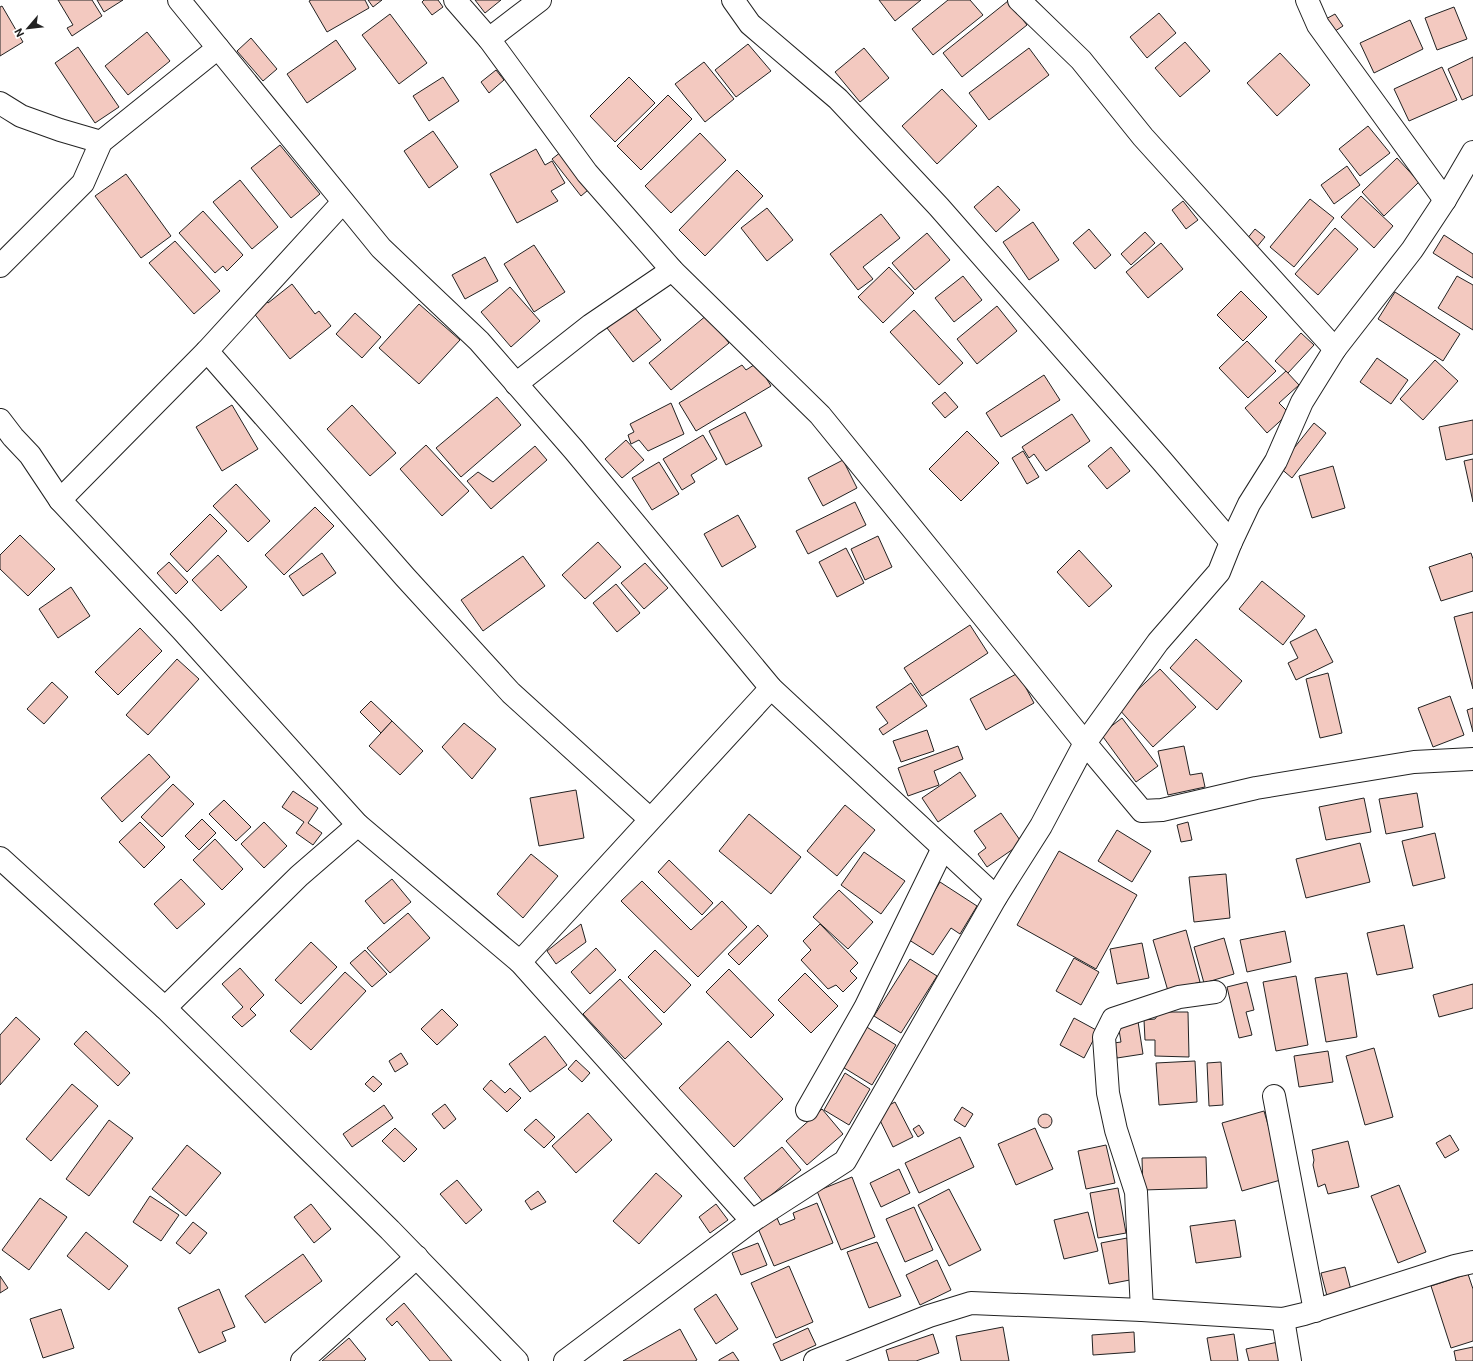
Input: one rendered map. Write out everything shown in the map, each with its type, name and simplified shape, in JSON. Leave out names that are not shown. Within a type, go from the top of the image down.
[{"type":"street","points":[[179,0],[381,248],[479,341],[574,450],[771,688],[996,897]]},
{"type":"street","points":[[455,0],[489,39],[587,173],[672,270],[820,415],[1085,743],[1142,811],[1162,810],[1256,788],[1400,764],[1473,759]]},
{"type":"street","points":[[489,39],[540,0]]},
{"type":"street","points":[[733,0],[750,24],[838,99],[939,207],[1231,542]]},
{"type":"street","points":[[1019,0],[1081,60],[1143,138],[1335,349]]},
{"type":"street","points":[[1307,0],[1318,25],[1445,200]]},
{"type":"street","points":[[0,266],[83,183],[101,142],[218,48]]},
{"type":"street","points":[[0,103],[21,116],[60,130],[101,142]]},
{"type":"street","points":[[565,1361],[752,1221],[845,1161],[996,897],[1041,826],[1085,743],[1158,642],[1219,572],[1249,504],[1276,461],[1302,402],[1335,349],[1412,250],[1445,200],[1473,152]]},
{"type":"street","points":[[60,500],[207,351],[343,202]]},
{"type":"street","points":[[516,384],[591,325],[672,270]]},
{"type":"street","points":[[207,351],[404,577],[511,693],[650,819]]},
{"type":"street","points":[[0,420],[13,438],[30,455],[60,500],[358,825],[520,962],[752,1221]]},
{"type":"street","points":[[520,962],[771,688]]},
{"type":"street","points":[[165,1008],[299,876],[358,825]]},
{"type":"street","points":[[807,1110],[865,1008],[943,848]]},
{"type":"street","points":[[0,858],[165,1008],[417,1257],[517,1361]]},
{"type":"street","points":[[1142,1310],[1136,1192],[1116,1130],[1108,1093],[1104,1037],[1113,1019],[1179,997],[1215,992]]},
{"type":"street","points":[[1274,1096],[1315,1310]]},
{"type":"street","points":[[302,1361],[417,1257]]},
{"type":"street","points":[[815,1361],[929,1316],[971,1303],[1142,1310],[1283,1319],[1455,1266],[1473,1262]]},
{"type":"street","points":[[1283,1319],[1290,1361]]},
{"type":"building","points":[[58,0],[92,0],[102,16],[72,36],[67,28],[73,25]]},
{"type":"building","points":[[97,0],[123,0],[104,12]]},
{"type":"building","points":[[365,0],[369,8],[327,32],[309,1]]},
{"type":"building","points":[[368,0],[382,0],[373,7]]},
{"type":"building","points":[[424,0],[438,0],[443,7],[432,15],[422,2]]},
{"type":"building","points":[[475,0],[501,0],[485,13]]},
{"type":"building","points":[[879,0],[921,0],[895,21]]},
{"type":"building","points":[[948,0],[970,0],[983,15],[933,55],[912,29]]},
{"type":"building","points":[[1008,1],[1027,25],[962,77],[943,53]]},
{"type":"building","points":[[2,6],[23,42],[0,56],[0,7]]},
{"type":"building","points":[[1454,7],[1467,39],[1437,50],[1425,18]]},
{"type":"building","points":[[1159,13],[1176,33],[1147,58],[1130,37]]},
{"type":"building","points":[[390,14],[427,63],[399,84],[362,35]]},
{"type":"building","points":[[1335,14],[1343,26],[1332,33],[1324,20]]},
{"type":"building","points":[[1410,20],[1423,49],[1374,73],[1360,43]]},
{"type":"building","points":[[147,32],[170,61],[128,95],[105,66]]},
{"type":"building","points":[[251,38],[277,69],[263,81],[237,51]]},
{"type":"building","points":[[336,40],[356,69],[307,103],[287,74]]},
{"type":"building","points":[[1185,42],[1210,71],[1180,97],[1155,68]]},
{"type":"building","points":[[748,44],[771,71],[736,97],[715,70]]},
{"type":"building","points":[[78,47],[119,107],[95,123],[55,63]]},
{"type":"building","points":[[864,48],[889,78],[860,102],[835,72]]},
{"type":"building","points":[[1029,48],[1049,75],[989,120],[969,93]]},
{"type":"building","points":[[1280,53],[1310,85],[1277,116],[1247,83]]},
{"type":"building","points":[[1473,57],[1473,95],[1462,100],[1448,69]]},
{"type":"building","points":[[704,62],[734,99],[705,122],[675,84]]},
{"type":"building","points":[[1442,67],[1457,100],[1409,121],[1394,89]]},
{"type":"building","points":[[496,70],[504,80],[489,93],[481,82]]},
{"type":"building","points":[[443,77],[459,101],[429,121],[413,96]]},
{"type":"building","points":[[629,77],[655,103],[615,142],[590,116]]},
{"type":"building","points":[[942,89],[977,126],[937,164],[902,126]]},
{"type":"building","points":[[668,95],[692,119],[641,170],[617,146]]},
{"type":"building","points":[[1368,126],[1390,153],[1360,176],[1339,149]]},
{"type":"building","points":[[433,131],[458,167],[429,188],[404,151]]},
{"type":"building","points":[[700,133],[726,160],[671,213],[645,186]]},
{"type":"building","points":[[280,145],[320,194],[291,218],[251,168]]},
{"type":"building","points":[[566,148],[594,185],[581,196],[552,159]]},
{"type":"building","points":[[536,149],[545,165],[552,161],[565,183],[551,191],[558,201],[517,223],[490,174]]},
{"type":"building","points":[[1397,158],[1419,182],[1384,216],[1362,192]]},
{"type":"building","points":[[1347,166],[1360,185],[1334,204],[1321,185]]},
{"type":"building","points":[[737,170],[763,196],[705,256],[679,230]]},
{"type":"building","points":[[126,174],[171,236],[141,258],[95,196]]},
{"type":"building","points":[[240,180],[278,227],[252,249],[213,202]]},
{"type":"building","points":[[998,186],[1020,210],[996,232],[974,207]]},
{"type":"building","points":[[1361,196],[1393,226],[1374,248],[1341,217]]},
{"type":"building","points":[[1310,199],[1334,218],[1294,267],[1270,247]]},
{"type":"building","points":[[1183,201],[1198,220],[1186,229],[1172,210]]},
{"type":"building","points":[[767,208],[793,240],[767,261],[741,228]]},
{"type":"building","points":[[203,211],[243,255],[227,271],[223,266],[215,273],[179,233]]},
{"type":"building","points":[[881,214],[900,238],[863,267],[873,279],[858,290],[830,254]]},
{"type":"building","points":[[1033,222],[1059,260],[1029,280],[1003,242]]},
{"type":"building","points":[[1335,228],[1358,249],[1318,295],[1295,274]]},
{"type":"building","points":[[1089,229],[1111,255],[1095,269],[1073,243]]},
{"type":"building","points":[[1255,229],[1265,237],[1256,248],[1246,240]]},
{"type":"building","points":[[1145,232],[1155,243],[1131,265],[1121,254]]},
{"type":"building","points":[[927,233],[950,260],[915,290],[892,263]]},
{"type":"building","points":[[1444,235],[1473,254],[1473,278],[1433,253]]},
{"type":"building","points":[[175,241],[220,291],[194,314],[149,263]]},
{"type":"building","points":[[1161,243],[1183,269],[1148,298],[1126,272]]},
{"type":"building","points":[[534,245],[565,292],[534,312],[504,264]]},
{"type":"building","points":[[485,257],[498,281],[465,299],[452,275]]},
{"type":"building","points":[[889,267],[914,293],[883,323],[858,297]]},
{"type":"building","points":[[963,276],[982,300],[954,322],[935,298]]},
{"type":"building","points":[[1457,276],[1473,285],[1473,330],[1438,308]]},
{"type":"building","points":[[292,284],[315,314],[319,311],[331,326],[290,359],[249,307],[262,296],[268,303]]},
{"type":"building","points":[[510,287],[540,321],[511,347],[481,312]]},
{"type":"building","points":[[1241,291],[1267,317],[1243,341],[1217,315]]},
{"type":"building","points":[[1395,292],[1460,334],[1443,361],[1378,319]]},
{"type":"building","points":[[419,304],[460,340],[419,384],[379,348]]},
{"type":"building","points":[[997,306],[1017,331],[977,364],[957,339]]},
{"type":"building","points":[[634,307],[661,340],[633,362],[607,328]]},
{"type":"building","points":[[914,310],[963,363],[939,385],[890,332]]},
{"type":"building","points":[[355,313],[381,337],[362,358],[336,334]]},
{"type":"building","points":[[707,315],[729,343],[671,390],[649,363]]},
{"type":"building","points":[[1301,333],[1314,345],[1288,373],[1275,361]]},
{"type":"building","points":[[1247,341],[1276,371],[1248,398],[1219,368]]},
{"type":"building","points":[[1377,358],[1408,380],[1391,404],[1360,382]]},
{"type":"building","points":[[1435,360],[1458,381],[1423,420],[1400,399]]},
{"type":"building","points":[[757,363],[771,386],[696,431],[679,403],[742,365],[746,370]]},
{"type":"building","points":[[1286,371],[1299,385],[1279,403],[1289,413],[1267,433],[1245,408]]},
{"type":"building","points":[[1044,375],[1060,400],[1001,437],[986,413]]},
{"type":"building","points":[[945,392],[958,407],[945,418],[932,403]]},
{"type":"building","points":[[497,397],[521,425],[461,477],[436,448]]},
{"type":"building","points":[[671,403],[684,434],[648,451],[639,440],[631,444],[628,435],[634,432],[630,424]]},
{"type":"building","points":[[232,405],[258,449],[222,471],[196,427]]},
{"type":"building","points":[[352,405],[396,453],[370,476],[327,429]]},
{"type":"building","points":[[745,412],[762,446],[726,465],[709,431]]},
{"type":"building","points":[[1072,414],[1090,441],[1046,471],[1034,454],[1029,458],[1022,447]]},
{"type":"building","points":[[1473,420],[1473,454],[1446,460],[1439,427]]},
{"type":"building","points":[[1314,423],[1326,433],[1292,478],[1279,467]]},
{"type":"building","points":[[967,431],[999,463],[961,501],[929,469]]},
{"type":"building","points":[[703,435],[717,459],[691,475],[695,482],[682,490],[663,459]]},
{"type":"building","points":[[626,440],[644,460],[622,478],[605,459]]},
{"type":"building","points":[[426,445],[469,491],[442,516],[400,469]]},
{"type":"building","points":[[535,446],[547,460],[491,509],[467,481],[478,472],[493,482]]},
{"type":"building","points":[[1111,447],[1130,471],[1107,489],[1088,466]]},
{"type":"building","points":[[1023,451],[1039,477],[1027,484],[1012,458]]},
{"type":"building","points":[[1473,459],[1473,502],[1464,461]]},
{"type":"building","points":[[843,460],[857,488],[823,506],[808,478]]},
{"type":"building","points":[[659,462],[679,494],[652,510],[632,478]]},
{"type":"building","points":[[1333,466],[1345,508],[1312,518],[1299,476]]},
{"type":"building","points":[[236,484],[270,521],[248,542],[213,506]]},
{"type":"building","points":[[855,502],[866,525],[808,554],[796,531]]},
{"type":"building","points":[[315,507],[334,526],[284,575],[265,555]]},
{"type":"building","points":[[210,514],[227,531],[187,572],[170,554]]},
{"type":"building","points":[[738,515],[756,547],[722,567],[704,534]]},
{"type":"building","points":[[20,535],[55,569],[28,596],[0,569],[0,555]]},
{"type":"building","points":[[878,536],[892,567],[865,580],[851,549]]},
{"type":"building","points":[[598,542],[621,567],[585,599],[562,575]]},
{"type":"building","points":[[846,548],[864,583],[837,597],[819,562]]},
{"type":"building","points":[[1079,550],[1112,586],[1089,607],[1057,572]]},
{"type":"building","points":[[322,553],[336,573],[303,596],[289,576]]},
{"type":"building","points":[[1471,553],[1473,559],[1473,591],[1441,601],[1429,567]]},
{"type":"building","points":[[218,555],[247,587],[221,611],[192,580]]},
{"type":"building","points":[[523,556],[545,586],[483,631],[461,600]]},
{"type":"building","points":[[169,562],[188,582],[176,594],[157,573]]},
{"type":"building","points":[[645,563],[668,588],[644,609],[621,583]]},
{"type":"building","points":[[1262,581],[1305,616],[1283,645],[1239,609]]},
{"type":"building","points":[[616,584],[640,613],[617,632],[593,603]]},
{"type":"building","points":[[71,587],[90,616],[58,638],[39,609]]},
{"type":"building","points":[[1473,612],[1473,689],[1454,617]]},
{"type":"building","points":[[970,625],[988,653],[922,696],[904,668]]},
{"type":"building","points":[[140,628],[162,651],[118,695],[95,672]]},
{"type":"building","points":[[1316,629],[1333,662],[1296,680],[1288,663],[1298,658],[1290,642]]},
{"type":"building","points":[[1196,639],[1242,681],[1217,710],[1170,668]]},
{"type":"building","points":[[177,659],[199,679],[148,735],[126,715]]},
{"type":"building","points":[[1160,669],[1196,707],[1153,747],[1118,708]]},
{"type":"building","points":[[1018,673],[1034,703],[986,730],[970,699]]},
{"type":"building","points":[[1328,673],[1342,733],[1320,738],[1306,679]]},
{"type":"building","points":[[52,682],[68,697],[44,724],[27,709]]},
{"type":"building","points":[[911,683],[927,706],[883,735],[879,729],[888,723],[876,707]]},
{"type":"building","points":[[1450,696],[1464,735],[1433,747],[1418,708]]},
{"type":"building","points":[[371,701],[392,721],[381,733],[360,712]]},
{"type":"building","points":[[1473,708],[1473,732],[1467,710]]},
{"type":"building","points":[[1122,718],[1158,766],[1136,782],[1101,734]]},
{"type":"building","points":[[392,721],[423,751],[400,775],[369,746]]},
{"type":"building","points":[[464,723],[496,749],[472,779],[442,747]]},
{"type":"building","points":[[927,730],[934,751],[901,762],[893,741]]},
{"type":"building","points":[[958,746],[963,759],[934,771],[939,785],[908,796],[898,768]]},
{"type":"building","points":[[1184,746],[1190,775],[1202,773],[1205,787],[1168,795],[1158,751]]},
{"type":"building","points":[[149,754],[170,777],[122,822],[101,798]]},
{"type":"building","points":[[960,772],[976,796],[938,822],[922,798]]},
{"type":"building","points":[[173,784],[194,804],[162,837],[141,817]]},
{"type":"building","points":[[576,790],[584,838],[539,846],[530,798]]},
{"type":"building","points":[[293,791],[318,808],[308,823],[322,833],[313,845],[296,833],[304,822],[282,807]]},
{"type":"building","points":[[1417,793],[1423,827],[1386,834],[1379,799]]},
{"type":"building","points":[[1364,798],[1371,832],[1326,840],[1319,807]]},
{"type":"building","points":[[224,800],[251,827],[236,841],[209,814]]},
{"type":"building","points":[[845,805],[875,830],[837,876],[807,851]]},
{"type":"building","points":[[1001,813],[1022,843],[987,867],[978,854],[986,848],[974,831]]},
{"type":"building","points":[[749,814],[801,857],[771,894],[719,851]]},
{"type":"building","points":[[202,819],[216,833],[199,850],[185,836]]},
{"type":"building","points":[[140,822],[165,847],[144,868],[119,842]]},
{"type":"building","points":[[264,822],[287,846],[264,868],[241,844]]},
{"type":"building","points":[[1188,822],[1192,840],[1181,842],[1177,825]]},
{"type":"building","points":[[1117,830],[1151,851],[1132,882],[1098,861]]},
{"type":"building","points":[[1435,833],[1445,878],[1413,886],[1402,841]]},
{"type":"building","points":[[215,839],[243,869],[222,890],[193,860]]},
{"type":"building","points":[[1360,843],[1370,882],[1306,898],[1296,859]]},
{"type":"building","points":[[1059,851],[1137,895],[1096,969],[1017,925]]},
{"type":"building","points":[[864,852],[905,881],[881,914],[841,885]]},
{"type":"building","points":[[531,854],[558,876],[523,918],[497,894]]},
{"type":"building","points":[[669,860],[713,903],[702,915],[658,872]]},
{"type":"building","points":[[1226,874],[1230,918],[1194,922],[1189,877]]},
{"type":"building","points":[[181,879],[205,904],[177,929],[154,904]]},
{"type":"building","points":[[392,879],[411,902],[384,924],[365,901]]},
{"type":"building","points":[[642,881],[691,930],[722,901],[747,927],[698,977],[621,901]]},
{"type":"building","points":[[940,882],[977,906],[960,934],[951,928],[933,955],[906,938]]},
{"type":"building","points":[[839,890],[873,922],[848,949],[813,917]]},
{"type":"building","points":[[408,913],[430,938],[390,973],[367,948]]},
{"type":"building","points":[[581,924],[586,942],[556,964],[547,951]]},
{"type":"building","points":[[820,924],[858,963],[850,971],[857,978],[843,992],[836,985],[828,989],[801,960],[811,950],[803,941]]},
{"type":"building","points":[[758,925],[768,936],[739,965],[728,954]]},
{"type":"building","points":[[1404,925],[1413,968],[1377,975],[1367,933]]},
{"type":"building","points":[[1186,930],[1200,982],[1168,991],[1153,940]]},
{"type":"building","points":[[1285,931],[1291,962],[1247,972],[1240,940]]},
{"type":"building","points":[[1224,938],[1234,974],[1204,983],[1194,947]]},
{"type":"building","points":[[311,942],[337,967],[301,1004],[275,980]]},
{"type":"building","points":[[1142,943],[1149,978],[1117,984],[1110,949]]},
{"type":"building","points":[[596,948],[616,970],[590,994],[571,972]]},
{"type":"building","points":[[365,950],[387,974],[372,987],[350,963]]},
{"type":"building","points":[[655,950],[691,985],[664,1013],[628,977]]},
{"type":"building","points":[[1074,958],[1099,972],[1081,1005],[1056,991]]},
{"type":"building","points":[[910,959],[937,976],[901,1033],[874,1016]]},
{"type":"building","points":[[240,968],[264,995],[250,1009],[256,1015],[242,1027],[232,1017],[243,1007],[222,984]]},
{"type":"building","points":[[729,969],[774,1015],[751,1038],[706,992]]},
{"type":"building","points":[[345,972],[366,991],[311,1050],[290,1031]]},
{"type":"building","points":[[805,973],[838,1006],[811,1033],[778,1000]]},
{"type":"building","points":[[1347,973],[1357,1037],[1326,1042],[1315,978]]},
{"type":"building","points":[[1296,976],[1308,1045],[1276,1051],[1263,982]]},
{"type":"building","points":[[620,979],[662,1024],[625,1059],[583,1014]]},
{"type":"building","points":[[1247,982],[1254,1010],[1246,1012],[1252,1035],[1239,1038],[1227,987]]},
{"type":"building","points":[[1473,984],[1473,1008],[1439,1017],[1433,995]]},
{"type":"building","points":[[442,1009],[458,1025],[437,1045],[421,1029]]},
{"type":"building","points":[[1160,1012],[1188,1012],[1189,1057],[1155,1056],[1155,1040],[1145,1040],[1144,1020],[1155,1019]]},
{"type":"building","points":[[1137,1015],[1143,1054],[1117,1058],[1114,1043],[1121,1042],[1117,1018]]},
{"type":"building","points":[[16,1017],[40,1039],[0,1085],[0,1035]]},
{"type":"building","points":[[1074,1018],[1098,1031],[1084,1058],[1060,1045]]},
{"type":"building","points":[[865,1026],[896,1045],[872,1085],[841,1066]]},
{"type":"building","points":[[86,1031],[130,1073],[118,1086],[74,1044]]},
{"type":"building","points":[[545,1036],[567,1065],[530,1092],[509,1064]]},
{"type":"building","points":[[728,1041],[783,1099],[734,1147],[679,1088]]},
{"type":"building","points":[[1374,1048],[1393,1117],[1365,1125],[1346,1056]]},
{"type":"building","points":[[1328,1051],[1333,1082],[1299,1087],[1294,1056]]},
{"type":"building","points":[[401,1053],[408,1064],[395,1072],[389,1061]]},
{"type":"building","points":[[576,1060],[590,1073],[582,1082],[568,1069]]},
{"type":"building","points":[[1195,1061],[1197,1102],[1159,1105],[1156,1063]]},
{"type":"building","points":[[1221,1062],[1223,1105],[1209,1106],[1207,1063]]},
{"type":"building","points":[[845,1073],[870,1089],[849,1125],[824,1110]]},
{"type":"building","points":[[373,1076],[382,1084],[374,1092],[365,1084]]},
{"type":"building","points":[[491,1080],[505,1093],[510,1088],[521,1098],[507,1112],[483,1089]]},
{"type":"building","points":[[72,1084],[98,1106],[51,1161],[26,1139]]},
{"type":"building","points":[[895,1102],[913,1137],[893,1147],[876,1112]]},
{"type":"building","points":[[445,1104],[456,1119],[444,1129],[432,1114]]},
{"type":"building","points":[[384,1105],[393,1118],[352,1147],[343,1134]]},
{"type":"building","points":[[962,1107],[973,1114],[965,1127],[954,1120]]},
{"type":"building","points":[[822,1109],[843,1134],[807,1165],[786,1141]]},
{"type":"building","points":[[1264,1111],[1284,1179],[1242,1191],[1222,1123]]},
{"type":"building","points":[[588,1113],[612,1140],[576,1173],[552,1146]]},
{"type":"building","points":[[1042,1114],[1048,1114],[1052,1118],[1052,1124],[1048,1128],[1042,1128],[1038,1124],[1038,1118]]},
{"type":"building","points":[[536,1119],[555,1137],[544,1148],[524,1130]]},
{"type":"building","points":[[109,1120],[133,1138],[89,1196],[66,1179]]},
{"type":"building","points":[[919,1125],[924,1133],[918,1137],[913,1129]]},
{"type":"building","points":[[395,1128],[417,1149],[404,1162],[382,1141]]},
{"type":"building","points":[[1035,1128],[1053,1169],[1016,1185],[998,1144]]},
{"type":"building","points":[[1450,1135],[1459,1150],[1445,1158],[1436,1143]]},
{"type":"building","points":[[960,1137],[974,1167],[919,1193],[905,1163]]},
{"type":"building","points":[[1348,1141],[1359,1187],[1328,1194],[1325,1184],[1318,1187],[1313,1165],[1314,1160],[1312,1150]]},
{"type":"building","points":[[187,1145],[221,1173],[186,1216],[152,1189]]},
{"type":"building","points":[[1106,1145],[1115,1183],[1086,1189],[1078,1151]]},
{"type":"building","points":[[782,1147],[801,1170],[763,1202],[744,1178]]},
{"type":"building","points":[[1206,1157],[1207,1188],[1143,1190],[1142,1158]]},
{"type":"building","points":[[899,1169],[910,1193],[881,1207],[870,1183]]},
{"type":"building","points":[[656,1173],[682,1196],[639,1244],[613,1221]]},
{"type":"building","points":[[852,1177],[875,1237],[841,1250],[817,1191]]},
{"type":"building","points":[[457,1180],[482,1210],[466,1224],[440,1194]]},
{"type":"building","points":[[1399,1185],[1426,1252],[1398,1263],[1371,1196]]},
{"type":"building","points":[[1118,1188],[1126,1233],[1098,1238],[1090,1193]]},
{"type":"building","points":[[949,1189],[981,1250],[949,1266],[918,1205]]},
{"type":"building","points":[[538,1191],[546,1202],[531,1210],[525,1201]]},
{"type":"building","points":[[150,1196],[179,1215],[161,1241],[133,1222]]},
{"type":"building","points":[[40,1198],[67,1217],[29,1270],[2,1250]]},
{"type":"building","points":[[817,1203],[833,1243],[774,1266],[757,1226],[777,1218],[780,1225],[795,1219],[793,1213]]},
{"type":"building","points":[[311,1204],[331,1229],[314,1243],[294,1217]]},
{"type":"building","points":[[716,1204],[728,1220],[710,1233],[699,1217]]},
{"type":"building","points":[[914,1207],[933,1250],[905,1262],[886,1219]]},
{"type":"building","points":[[1088,1212],[1098,1251],[1064,1259],[1054,1220]]},
{"type":"building","points":[[1235,1220],[1241,1257],[1196,1263],[1190,1226]]},
{"type":"building","points":[[193,1222],[207,1233],[190,1254],[176,1243]]},
{"type":"building","points":[[86,1232],[128,1266],[109,1290],[67,1256]]},
{"type":"building","points":[[1127,1238],[1135,1279],[1109,1284],[1101,1243]]},
{"type":"building","points":[[877,1242],[901,1296],[869,1308],[847,1252]]},
{"type":"building","points":[[758,1243],[767,1265],[741,1275],[732,1253]]},
{"type":"building","points":[[303,1254],[322,1281],[265,1323],[245,1296]]},
{"type":"building","points":[[937,1260],[951,1290],[920,1305],[906,1275]]},
{"type":"building","points":[[789,1266],[813,1322],[776,1338],[751,1283]]},
{"type":"building","points":[[1345,1267],[1351,1290],[1327,1296],[1321,1273]]},
{"type":"building","points":[[1468,1274],[1473,1289],[1473,1341],[1451,1348],[1431,1286]]},
{"type":"building","points":[[0,1276],[8,1288],[0,1293]]},
{"type":"building","points":[[219,1289],[235,1327],[222,1332],[226,1341],[199,1353],[178,1308]]},
{"type":"building","points":[[716,1294],[738,1329],[716,1344],[694,1309]]},
{"type":"building","points":[[404,1303],[452,1361],[430,1361],[397,1321],[392,1326],[386,1319]]},
{"type":"building","points":[[61,1309],[74,1348],[43,1358],[30,1319]]},
{"type":"building","points":[[1003,1327],[1009,1361],[961,1361],[956,1336]]},
{"type":"building","points":[[808,1328],[816,1345],[781,1361],[773,1344]]},
{"type":"building","points":[[680,1329],[697,1360],[623,1361]]},
{"type":"building","points":[[1134,1332],[1135,1352],[1093,1355],[1092,1335]]},
{"type":"building","points":[[933,1334],[939,1353],[916,1361],[889,1361],[886,1350]]},
{"type":"building","points":[[1234,1334],[1238,1361],[1211,1361],[1207,1338]]},
{"type":"building","points":[[349,1338],[366,1359],[364,1361],[322,1361]]},
{"type":"building","points":[[1278,1342],[1283,1361],[1249,1361],[1246,1349]]},
{"type":"building","points":[[1473,1347],[1473,1361],[1456,1361],[1454,1351]]},
{"type":"building","points":[[733,1352],[739,1361],[719,1361],[719,1360]]}]
